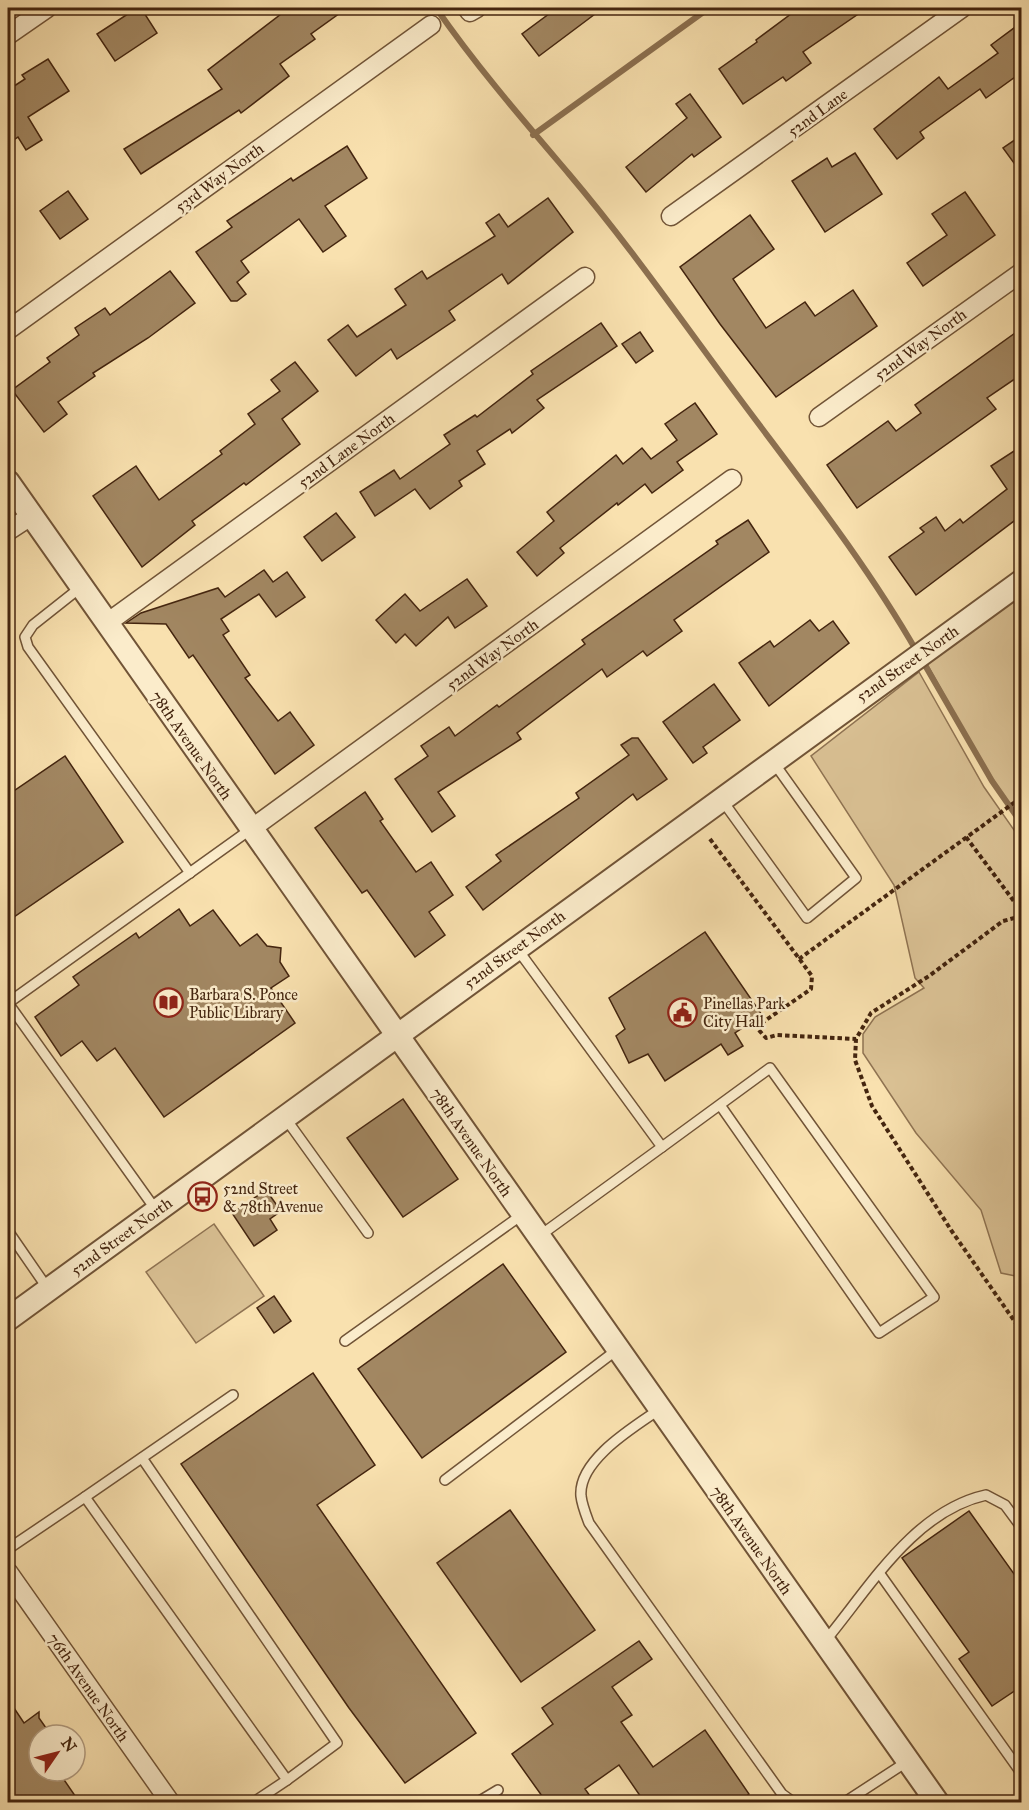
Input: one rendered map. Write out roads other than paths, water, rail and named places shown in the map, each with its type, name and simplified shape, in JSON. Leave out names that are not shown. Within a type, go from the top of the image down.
[{"type":"street","points":[[8,35],[47,8]]},
{"type":"street","name":"52nd Lane","points":[[672,216],[962,8]]},
{"type":"street","name":"53rd Way North","points":[[8,330],[431,25]]},
{"type":"street","name":"52nd Way North","points":[[819,417],[1022,272]]},
{"type":"street","name":"52nd Lane North","points":[[107,623],[585,277]]},
{"type":"street","name":"52nd Way North","points":[[251,829],[732,479]]},
{"type":"street","name":"78th Avenue North","points":[[8,482],[937,1803]]},
{"type":"street","points":[[8,531],[31,516]]},
{"type":"street","name":"52nd Street North","points":[[8,1319],[516,947],[1022,581]]},
{"type":"street","name":"76th Avenue North","points":[[8,1572],[170,1803]]},
{"type":"lane","points":[[81,587],[33,625],[25,637],[27,647],[190,873]]},
{"type":"lane","points":[[721,798],[807,918],[856,878],[772,761]]},
{"type":"lane","points":[[156,1210],[8,1003],[251,829]]},
{"type":"lane","points":[[516,947],[662,1147]]},
{"type":"lane","points":[[538,1236],[770,1068],[934,1297],[879,1333],[720,1105]]},
{"type":"lane","points":[[284,1117],[368,1233]]},
{"type":"lane","points":[[345,1341],[523,1214]]},
{"type":"lane","points":[[8,1231],[48,1289]]},
{"type":"lane","points":[[445,1480],[618,1349]]},
{"type":"lane","points":[[8,1549],[233,1395]]},
{"type":"lane","points":[[660,1409],[618,1439],[596,1459],[585,1477],[581,1496],[589,1523],[782,1794],[793,1803]]},
{"type":"lane","points":[[142,1458],[337,1743],[254,1803]]},
{"type":"lane","points":[[824,1642],[906,1543],[942,1512],[971,1498],[986,1495],[1005,1505],[1022,1528]]},
{"type":"lane","points":[[85,1497],[287,1780]]},
{"type":"lane","points":[[880,1574],[1022,1774]]},
{"type":"lane","points":[[845,1803],[908,1761]]},
{"type":"lane","points":[[478,1803],[498,1790]]},
{"type":"waterway","points":[[436,8],[484,72],[592,201],[656,285],[832,523],[876,586],[917,652]]},
{"type":"waterway","points":[[533,135],[709,8]]},
{"type":"waterway","points":[[922,660],[992,781],[1022,824]]},
{"type":"place","name":"Barbara S. Ponce Public Library","points":[[168,1003]]},
{"type":"place","name":"Pinellas Park City Hall","points":[[682,1012]]},
{"type":"place","name":"52nd Street & 78th Avenue","points":[[202,1197]]}]
